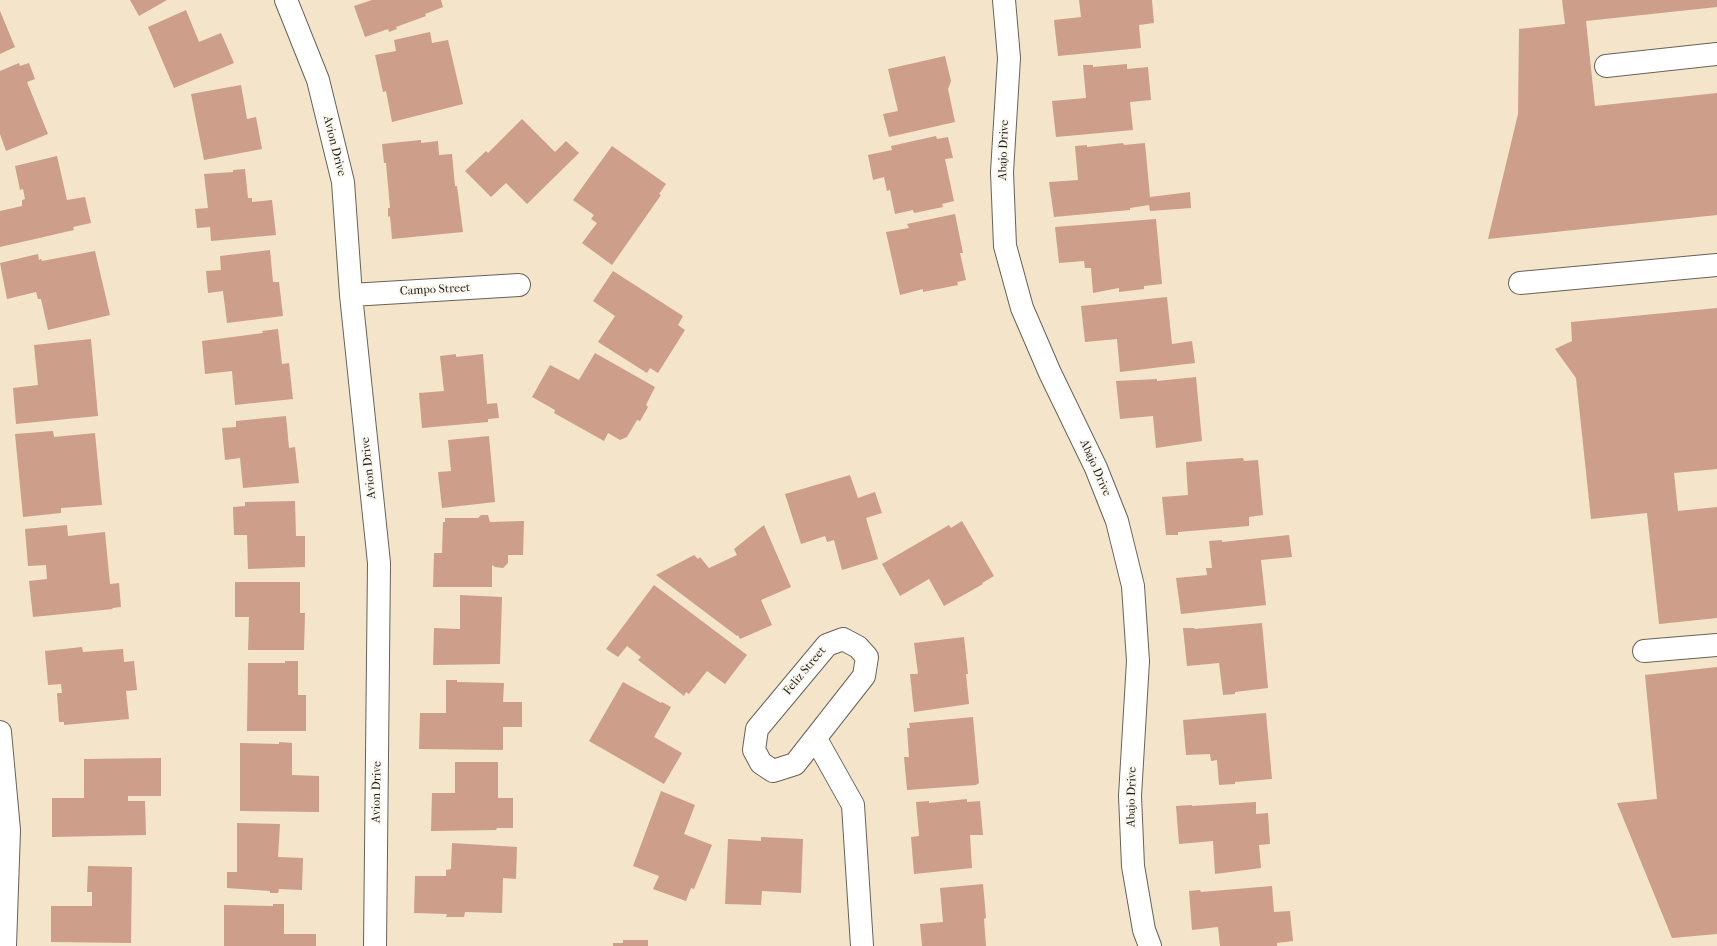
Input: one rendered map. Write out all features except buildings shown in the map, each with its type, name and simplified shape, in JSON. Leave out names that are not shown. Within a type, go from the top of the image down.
[{"type":"street","name":"Avion Drive","points":[[286,0],[318,80],[343,182],[351,295],[379,563],[375,946]]},
{"type":"street","name":"Abajo Drive","points":[[1004,0],[1009,58],[1002,172],[1005,246],[1022,308],[1050,373],[1096,468],[1117,521],[1133,586],[1138,661],[1130,796],[1132,866],[1144,930],[1150,946]]},
{"type":"street","points":[[1606,66],[1717,54]]},
{"type":"street","points":[[1520,283],[1717,265]]},
{"type":"street","name":"Campo Street","points":[[351,295],[520,285]]},
{"type":"street","name":"Feliz Street","points":[[843,639],[858,647],[867,657],[864,676],[816,739],[795,764],[773,771],[761,763],[754,750],[757,730],[827,645],[843,639]]},
{"type":"street","points":[[1644,651],[1717,645]]},
{"type":"street","points":[[0,732],[9,830],[5,946]]},
{"type":"street","points":[[816,739],[853,804],[862,946]]}]
